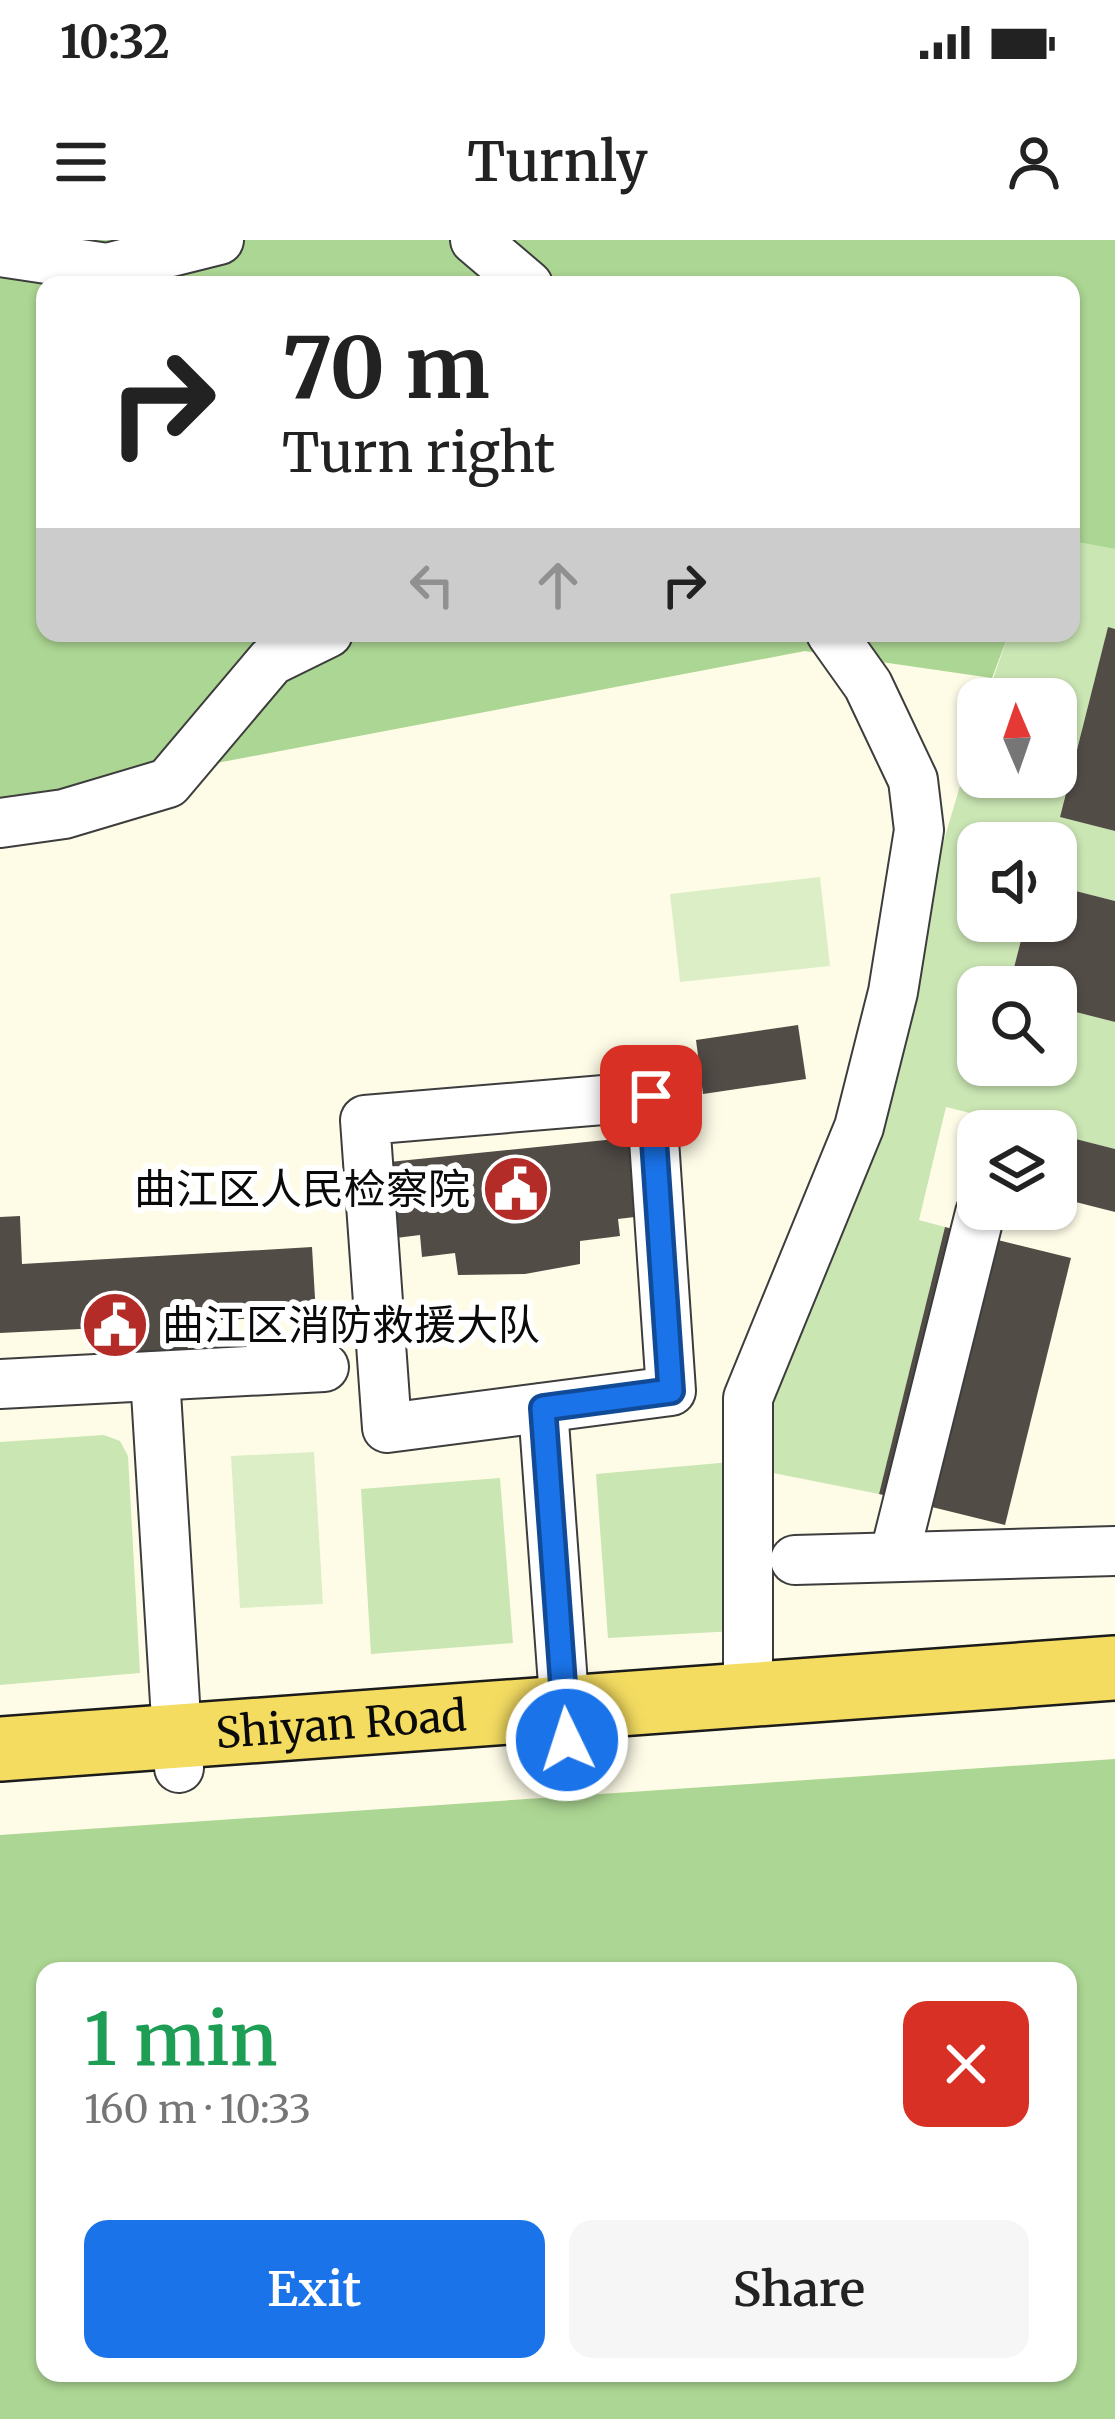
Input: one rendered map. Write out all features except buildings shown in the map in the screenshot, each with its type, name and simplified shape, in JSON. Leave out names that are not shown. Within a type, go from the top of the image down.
[{"type":"main road","name":"Shiyan Road","points":[[566,1724],[748,1692],[1115,1668]]},
{"type":"main road","name":"Shiyan Road","points":[[0,1749],[178,1752],[566,1724],[1115,1704]]},
{"type":"main road","name":"Shiyan Road","points":[[0,1781],[178,1752]]},
{"type":"street","points":[[0,252],[106,268],[219,240]]},
{"type":"street","points":[[476,240],[518,276]]},
{"type":"street","points":[[0,823],[64,814],[167,783],[272,661],[310,642]]},
{"type":"street","points":[[748,1692],[748,1398],[860,1127],[893,992],[920,830],[913,780],[868,685],[837,642]]},
{"type":"street","points":[[651,1096],[671,1391],[543,1408],[387,1428],[365,1120],[651,1096]]},
{"type":"street","points":[[894,1557],[976,1230]]},
{"type":"street","points":[[0,1384],[324,1367]]},
{"type":"street","points":[[155,1376],[178,1752]]},
{"type":"street","points":[[543,1408],[566,1724]]},
{"type":"street","points":[[795,1560],[1115,1551]]},
{"type":"green space","points":[[0,240],[1115,240],[1115,549],[1080,543],[1080,276],[36,276],[36,642],[1006,642],[992,678],[805,651],[96,786],[0,798]]},
{"type":"green space","points":[[1080,543],[1115,549],[1115,629],[1108,628],[1077,749],[1077,678],[993,678],[1006,642],[1080,642]]},
{"type":"green space","points":[[957,796],[1065,798],[1060,816],[1115,831],[1115,901],[1077,891],[1077,822],[957,822],[957,942],[1021,942],[1014,966],[957,966],[957,1086],[1077,1086],[1077,1012],[1115,1022],[1115,1149],[1077,1140],[1077,1110],[946,1107],[919,1220],[945,1227],[879,1494],[763,1471],[762,1415],[879,1136],[896,1079],[936,867]]},
{"type":"green space","points":[[820,877],[830,966],[680,982],[670,894]]},
{"type":"green space","points":[[104,1435],[120,1441],[128,1456],[140,1673],[0,1685],[0,1442]]},
{"type":"green space","points":[[314,1452],[323,1604],[240,1608],[231,1456]]},
{"type":"green space","points":[[731,1462],[735,1631],[608,1638],[596,1474]]},
{"type":"green space","points":[[500,1478],[513,1643],[371,1654],[361,1489]]},
{"type":"green space","points":[[1115,1759],[1115,2419],[0,2419],[0,1835]]},
{"type":"place","name":"曲江区人民检察院","points":[[516,1189]]},
{"type":"place","name":"曲江区消防救援大队","points":[[115,1325]]},
{"type":"route","points":[[567,1740],[543,1408],[671,1391],[651,1096]]}]
